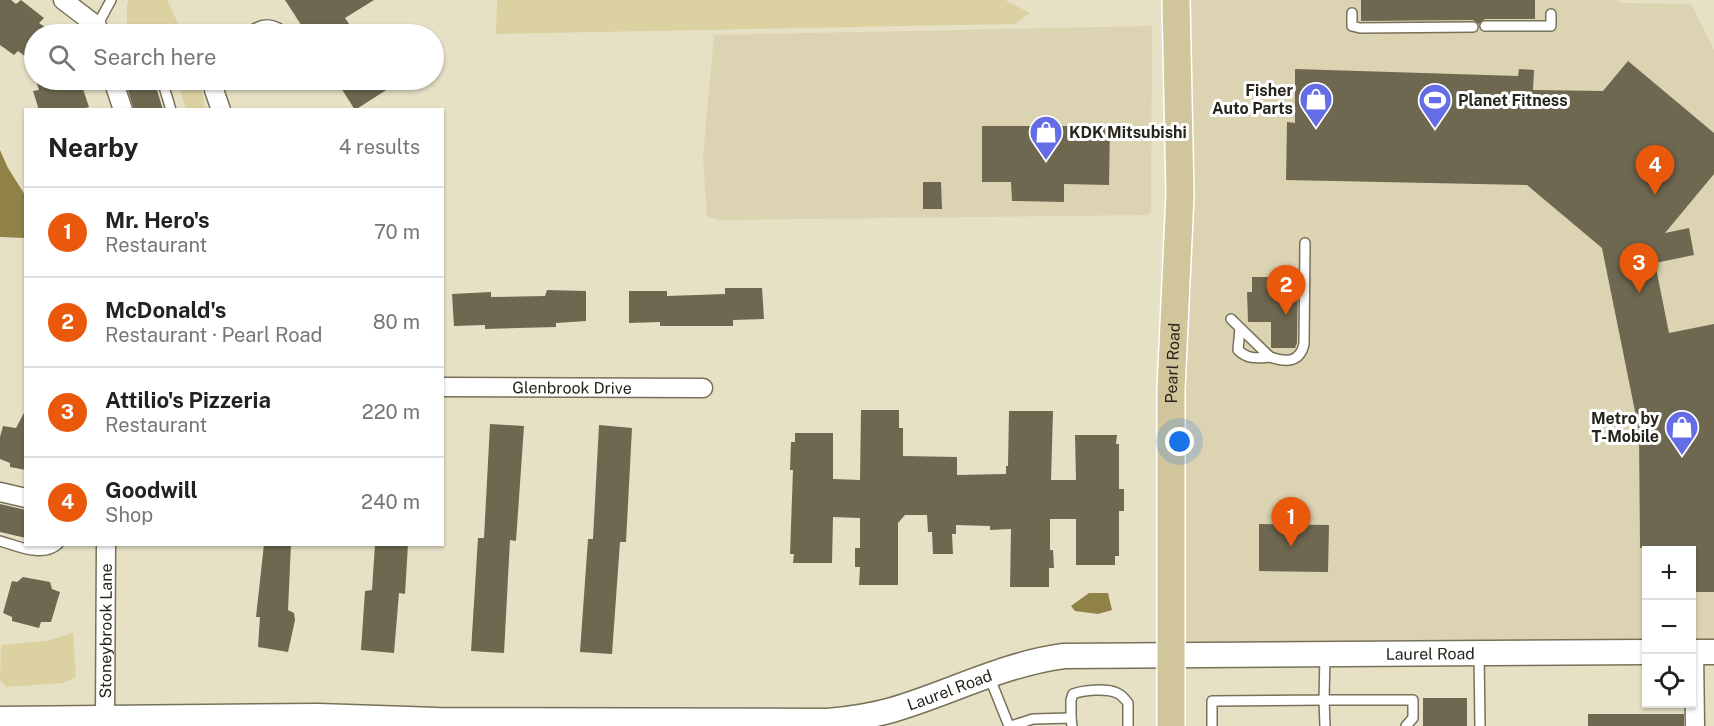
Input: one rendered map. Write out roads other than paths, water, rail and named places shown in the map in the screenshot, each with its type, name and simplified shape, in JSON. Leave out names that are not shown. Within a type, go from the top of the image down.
[{"type":"main road","name":"Pearl Road","points":[[1171,726],[1171,389],[1180,195],[1176,0]]},
{"type":"street","points":[[63,0],[91,24]]},
{"type":"street","points":[[116,90],[122,108]]},
{"type":"street","points":[[214,90],[220,108]]},
{"type":"street","name":"Glenbrook Drive","points":[[444,387],[703,388]]},
{"type":"street","points":[[0,492],[24,498]]},
{"type":"street","name":"Stoneybrook Lane","points":[[105,718],[106,546]]},
{"type":"street","name":"Laurel Road","points":[[0,718],[52,722],[105,718],[184,722],[318,716],[535,723],[828,721],[892,710],[1017,664],[1064,656],[1642,652]]},
{"type":"street","points":[[1695,726],[1700,652]]},
{"type":"lane","points":[[101,24],[111,0]]},
{"type":"lane","points":[[1352,13],[1352,26],[1360,28],[1473,27]]},
{"type":"lane","points":[[1485,26],[1551,26],[1551,14]]},
{"type":"lane","points":[[165,90],[170,108]]},
{"type":"lane","points":[[1240,328],[1238,350],[1243,355],[1253,359],[1270,357],[1289,359],[1297,358],[1302,353],[1305,243]]},
{"type":"lane","points":[[1231,319],[1270,357]]},
{"type":"lane","points":[[0,541],[38,551],[48,551],[55,546]]},
{"type":"lane","points":[[1479,653],[1480,726]]},
{"type":"lane","points":[[1325,656],[1325,726]]},
{"type":"lane","points":[[988,674],[1010,726],[1033,719],[1072,722],[1071,699],[1073,694],[1079,692],[1119,694],[1128,703],[1128,726]]},
{"type":"lane","points":[[1212,726],[1212,701],[1324,699],[1413,700],[1413,717],[1406,726]]},
{"type":"place","name":"Fisher Auto Parts","points":[[1316,128]]},
{"type":"place","name":"Planet Fitness","points":[[1435,129]]},
{"type":"place","name":"KDK Mitsubishi","points":[[1046,161]]},
{"type":"place","name":"Goodwill","points":[[1655,195]]},
{"type":"place","name":"Attilio's Pizzeria","points":[[1639,293]]},
{"type":"place","name":"McDonald's","points":[[1286,315]]},
{"type":"place","name":"Metro by T-Mobile","points":[[1682,456]]},
{"type":"place","name":"Mr. Hero's","points":[[1291,547]]}]
